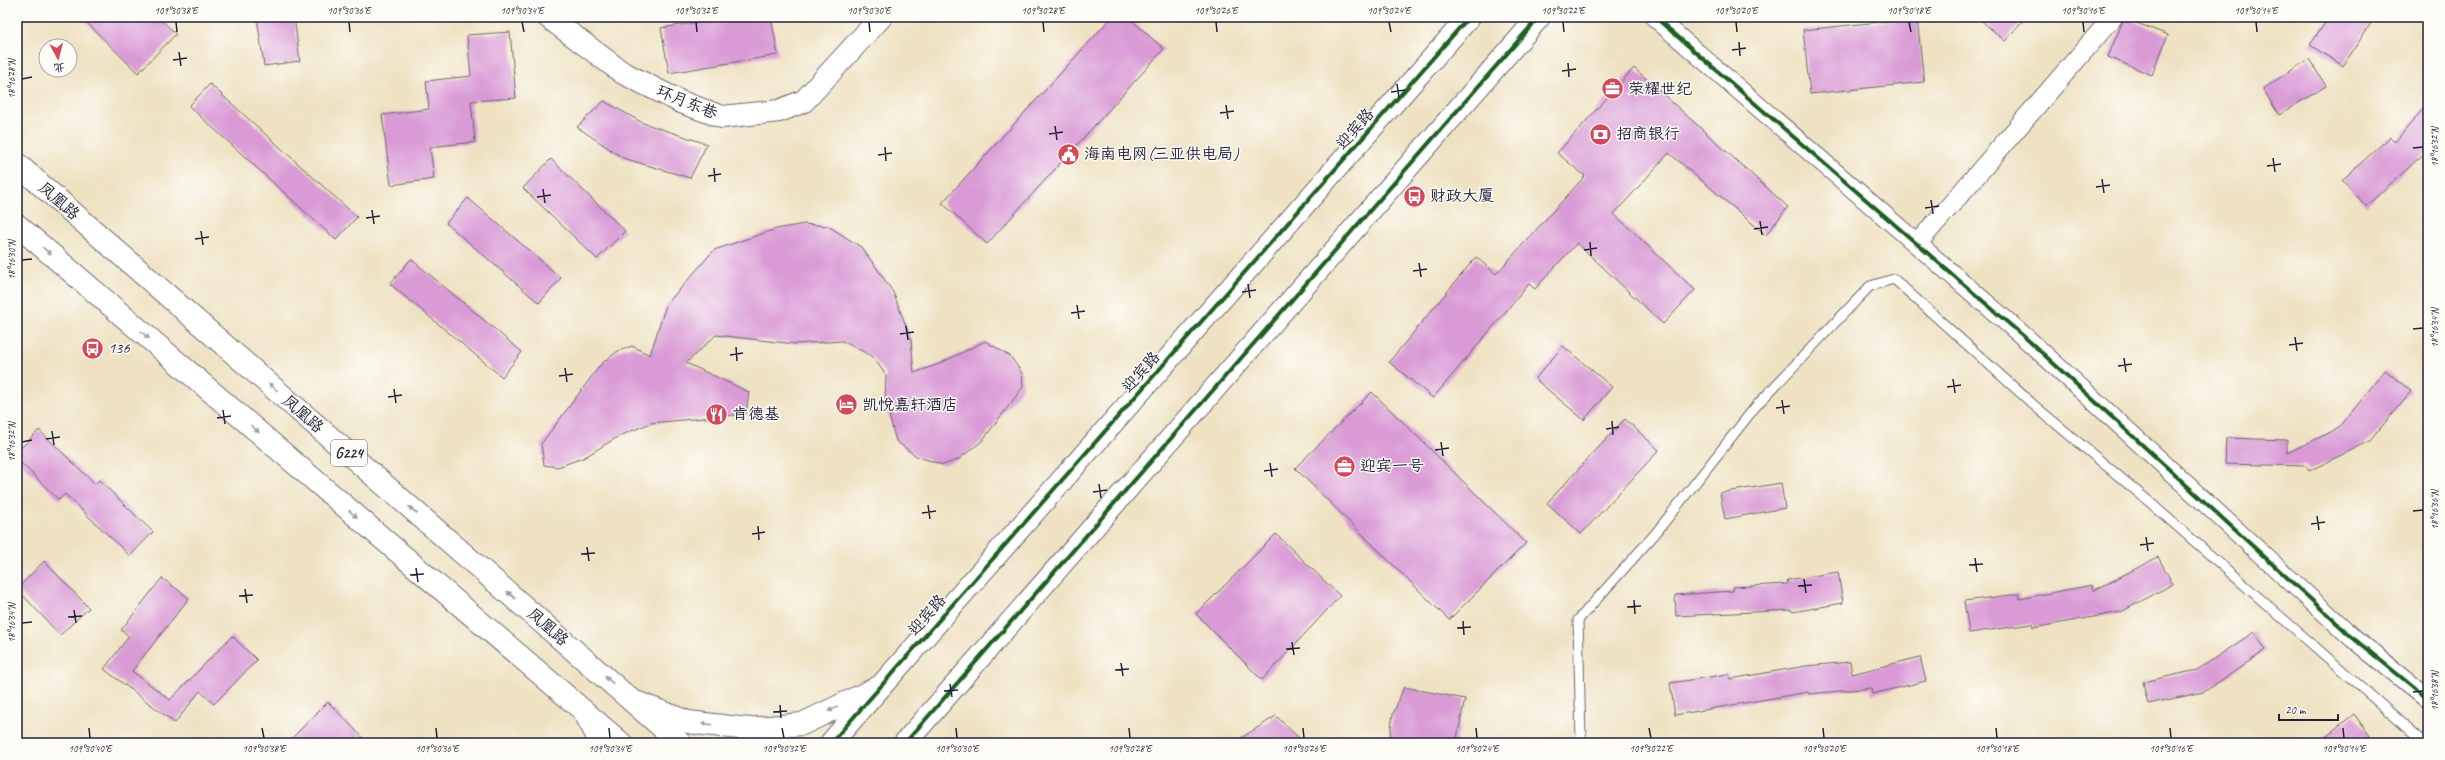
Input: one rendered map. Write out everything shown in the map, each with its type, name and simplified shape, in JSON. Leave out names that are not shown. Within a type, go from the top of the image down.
[{"type":"main road","name":"环月东巷","points":[[548,17],[623,73],[682,102],[722,117],[779,111],[804,101],[881,17]]},
{"type":"main road","name":"迎宾路","points":[[831,743],[1469,17]]},
{"type":"main road","points":[[905,743],[917,734],[1539,17]]},
{"type":"main road","name":"凤凰路","points":[[17,164],[680,743]]},
{"type":"main road","name":"G224","points":[[17,225],[621,743]]},
{"type":"main road","points":[[631,700],[688,722],[748,729],[802,724],[881,686]]},
{"type":"main road","points":[[584,712],[601,743]]},
{"type":"street","points":[[1655,17],[2029,341],[2353,638],[2428,699]]},
{"type":"street","points":[[1917,244],[2113,17]]},
{"type":"lane","points":[[1583,743],[1581,740],[1578,620],[1655,534],[1756,406],[1870,286],[1894,279],[2036,407],[2146,499],[2425,743]]},
{"type":"building","points":[[81,17],[158,17],[176,34],[138,73]]},
{"type":"building","points":[[257,17],[294,17],[300,61],[264,66]]},
{"type":"building","points":[[731,17],[771,17],[778,55],[669,73],[661,28]]},
{"type":"building","points":[[1112,17],[1128,17],[1164,49],[987,244],[942,203]]},
{"type":"building","points":[[1977,17],[2026,17],[2005,41]]},
{"type":"building","points":[[2329,17],[2375,17],[2343,66],[2310,45]]},
{"type":"building","points":[[1917,18],[1924,82],[1810,94],[1803,30]]},
{"type":"building","points":[[2124,18],[2168,35],[2152,75],[2108,57]]},
{"type":"building","points":[[510,32],[516,98],[471,101],[475,142],[430,147],[434,179],[391,185],[382,115],[429,109],[426,81],[471,76],[467,35]]},
{"type":"building","points":[[2309,59],[2326,86],[2279,115],[2263,89]]},
{"type":"building","points":[[1634,68],[1788,207],[1766,235],[1669,153],[1614,214],[1695,290],[1663,324],[1577,243],[1535,289],[1529,284],[1433,398],[1389,362],[1476,257],[1496,274],[1585,176],[1557,153]]},
{"type":"building","points":[[210,84],[357,217],[336,240],[189,106]]},
{"type":"building","points":[[604,101],[643,123],[707,144],[690,178],[623,158],[577,127]]},
{"type":"building","points":[[2428,103],[2428,150],[2366,206],[2342,180],[2390,137],[2395,142]]},
{"type":"building","points":[[551,159],[625,231],[597,259],[523,188]]},
{"type":"building","points":[[468,198],[561,278],[539,303],[446,223]]},
{"type":"building","points":[[804,224],[828,226],[861,247],[876,267],[893,292],[911,339],[914,373],[939,364],[985,341],[1010,356],[1022,373],[1023,387],[982,441],[959,459],[943,465],[916,456],[896,441],[885,401],[886,375],[872,356],[842,341],[795,344],[716,335],[686,363],[749,392],[746,414],[651,423],[619,436],[585,457],[558,467],[544,465],[541,444],[601,364],[618,351],[632,346],[650,355],[666,305],[714,250],[776,229]]},
{"type":"building","points":[[411,259],[522,352],[502,377],[390,284]]},
{"type":"building","points":[[1563,346],[1612,387],[1584,420],[1535,379]]},
{"type":"building","points":[[2385,370],[2411,391],[2370,441],[2309,471],[2306,466],[2225,464],[2226,438],[2287,440],[2287,453],[2339,428]]},
{"type":"building","points":[[1372,392],[1526,543],[1449,620],[1295,468]]},
{"type":"building","points":[[1625,419],[1659,450],[1581,534],[1547,503]]},
{"type":"building","points":[[39,430],[95,484],[99,480],[153,532],[130,556],[65,494],[59,500],[17,459],[17,452]]},
{"type":"building","points":[[1781,483],[1785,508],[1725,519],[1720,493]]},
{"type":"building","points":[[1276,534],[1340,596],[1262,680],[1196,614]]},
{"type":"building","points":[[2158,557],[2173,584],[2121,612],[2033,628],[2032,624],[1969,633],[1964,601],[2019,594],[2019,599],[2092,585],[2093,591]]},
{"type":"building","points":[[44,561],[89,608],[60,635],[17,589]]},
{"type":"building","points":[[1838,572],[1843,603],[1793,612],[1792,610],[1676,616],[1675,595],[1733,591],[1733,587],[1788,584],[1787,580]]},
{"type":"building","points":[[162,578],[189,598],[132,671],[170,700],[232,636],[257,660],[214,704],[200,691],[175,723],[104,669],[129,636],[121,630]]},
{"type":"building","points":[[2254,632],[2266,650],[2204,692],[2148,704],[2143,682],[2197,670]]},
{"type":"building","points":[[1920,657],[1926,681],[1872,694],[1871,688],[1809,694],[1808,692],[1675,715],[1670,683],[1729,674],[1730,679],[1806,666],[1850,662],[1852,674]]},
{"type":"building","points":[[1404,687],[1465,699],[1456,743],[1389,743],[1393,714]]},
{"type":"building","points":[[328,702],[368,743],[287,743]]},
{"type":"building","points":[[2354,714],[2370,736],[2361,743],[2317,743]]},
{"type":"building","points":[[1276,716],[1304,743],[1233,743]]},
{"type":"cycle path","points":[[831,743],[1469,17]]},
{"type":"cycle path","points":[[905,743],[1539,17]]},
{"type":"cycle path","points":[[1655,17],[2029,341],[2353,638],[2428,699]]},
{"type":"place","name":"荣耀世纪","points":[[1613,89]]},
{"type":"place","name":"招商银行","points":[[1601,134]]},
{"type":"place","name":"海南电网(三亚供电局)","points":[[1069,154]]},
{"type":"place","name":"财政大厦","points":[[1415,196]]},
{"type":"place","name":"136","points":[[93,348]]},
{"type":"place","name":"凯悦嘉轩酒店","points":[[846,405]]},
{"type":"place","name":"肯德基","points":[[716,414]]},
{"type":"place","name":"迎宾一号","points":[[1345,466]]}]
